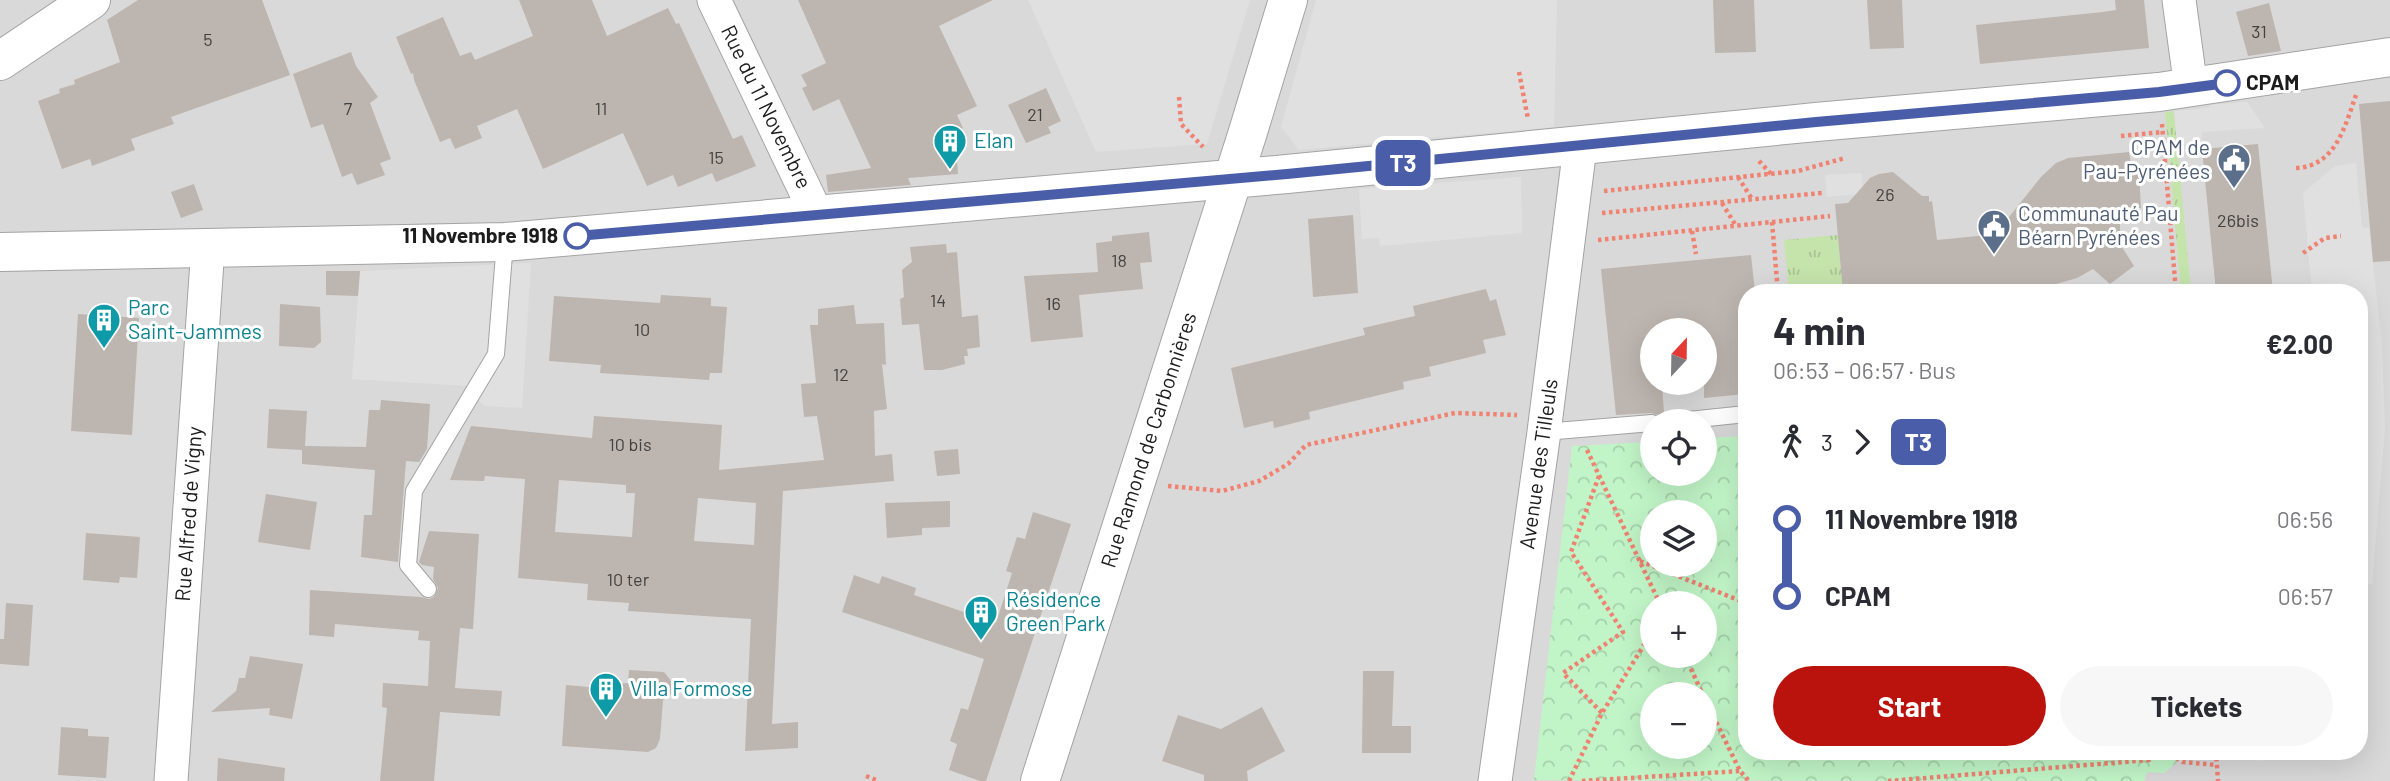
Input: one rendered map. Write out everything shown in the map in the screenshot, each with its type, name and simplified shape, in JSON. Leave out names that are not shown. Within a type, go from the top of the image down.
[{"type":"street","points":[[0,61],[92,0]]},
{"type":"street","name":"Rue du 11 Novembre","points":[[714,0],[817,215]]},
{"type":"street","name":"Rue Ramond de Carbonnières","points":[[1040,781],[1288,0]]},
{"type":"street","points":[[2175,90],[2179,0]]},
{"type":"street","points":[[0,252],[505,242],[1233,179],[2175,90],[2390,57]]},
{"type":"street","name":"Avenue des Tilleuls","points":[[1495,781],[1545,424],[1580,147]]},
{"type":"street","name":"Rue Alfred de Vigny","points":[[170,781],[208,247]]},
{"type":"lane","points":[[428,589],[408,565],[414,491],[496,354],[505,242]]},
{"type":"lane","points":[[1717,418],[1738,416]]},
{"type":"lane","points":[[1545,424],[1577,430],[1640,424]]},
{"type":"path","points":[[1519,72],[1534,151]]},
{"type":"path","points":[[2175,90],[2163,132],[2175,284]]},
{"type":"path","points":[[2296,168],[2311,167],[2339,142],[2357,91]]},
{"type":"path","points":[[1180,97],[1181,124],[1233,179]]},
{"type":"path","points":[[2121,136],[2163,132]]},
{"type":"path","points":[[1598,192],[1798,171],[1845,159]]},
{"type":"path","points":[[1738,177],[1752,199]]},
{"type":"path","points":[[1595,213],[1822,193]]},
{"type":"path","points":[[1721,202],[1736,226]]},
{"type":"path","points":[[1591,241],[1830,216]]},
{"type":"path","points":[[1772,222],[1777,284]]},
{"type":"path","points":[[1692,231],[1696,254]]},
{"type":"path","points":[[2304,253],[2325,238],[2341,236]]},
{"type":"path","points":[[1164,485],[1222,491],[1259,481],[1287,464],[1306,445],[1455,413],[1545,424]]},
{"type":"path","points":[[1577,430],[1640,561]]},
{"type":"path","points":[[1599,476],[1571,552],[1623,632],[1563,673],[1602,713]]},
{"type":"path","points":[[1680,577],[1738,600]]},
{"type":"path","points":[[1569,781],[1602,713],[1640,651]]},
{"type":"path","points":[[1717,723],[1740,771],[1749,781]]},
{"type":"path","points":[[1888,781],[2149,760]]},
{"type":"path","points":[[2180,760],[2217,765]]},
{"type":"path","points":[[2217,760],[2218,781]]},
{"type":"path","points":[[1582,781],[1740,771]]},
{"type":"path","points":[[866,776],[879,781]]},
{"type":"shaded area","points":[[0,0],[2390,0],[2390,781],[0,781]]},
{"type":"shaded area","points":[[1028,0],[1250,0],[1207,144],[1096,152]]},
{"type":"shaded area","points":[[1316,0],[1557,0],[1554,127],[1299,150],[1281,127]]},
{"type":"shaded area","points":[[2247,102],[2265,128],[2202,132],[2202,143],[2177,145],[2174,111]]},
{"type":"shaded area","points":[[2356,163],[2362,227],[2369,228],[2382,345],[2385,428],[2372,584],[2368,584],[2368,284],[2311,284],[2303,193],[2335,166]]},
{"type":"shaded area","points":[[1862,173],[1863,194],[1827,197],[1825,175]]},
{"type":"shaded area","points":[[1521,177],[1522,233],[1380,246],[1379,238],[1362,239],[1359,189]]},
{"type":"shaded area","points":[[531,263],[522,408],[484,406],[466,386],[352,379],[360,271]]},
{"type":"green space","points":[[2174,111],[2190,284],[2180,284],[2165,112]]},
{"type":"green space","points":[[1838,235],[1842,284],[1788,284],[1784,240]]},
{"type":"green space","points":[[1738,436],[1738,760],[2180,760],[2164,773],[2147,772],[2144,781],[1534,780],[1572,446],[1640,443],[1640,486],[1717,486],[1717,437]]},
{"type":"building","points":[[138,0],[262,0],[290,75],[171,117],[174,124],[131,139],[135,150],[92,166],[90,159],[62,169],[38,101],[60,93],[59,89],[75,84],[74,80],[120,62],[107,20]]},
{"type":"building","points":[[519,0],[592,0],[607,36],[668,8],[676,24],[679,23],[733,139],[742,135],[756,166],[716,182],[712,173],[678,187],[673,175],[647,186],[623,133],[543,169],[517,109],[477,126],[482,138],[455,149],[450,138],[440,142],[396,37],[443,17],[460,56],[471,52],[475,60],[533,36]]},
{"type":"building","points":[[798,0],[993,0],[939,26],[977,106],[957,115],[963,128],[955,131],[958,174],[908,178],[911,185],[828,192],[826,175],[871,168],[839,99],[813,111],[802,88],[807,86],[801,75],[826,63]]},
{"type":"building","points":[[1713,0],[1754,0],[1756,52],[1715,53]]},
{"type":"building","points":[[1867,0],[1902,0],[1904,48],[1870,49]]},
{"type":"building","points":[[2115,0],[2144,0],[2149,48],[1980,64],[1976,25],[2116,10]]},
{"type":"building","points":[[2269,3],[2281,51],[2248,56],[2236,12]]},
{"type":"building","points":[[351,52],[356,66],[378,97],[370,103],[391,159],[380,163],[385,175],[357,185],[352,173],[342,177],[323,124],[311,128],[293,74]]},
{"type":"building","points":[[1046,88],[1061,121],[1048,127],[1051,133],[1026,143],[1008,105]]},
{"type":"building","points":[[2390,101],[2390,261],[2373,262],[2359,104]]},
{"type":"building","points":[[2258,144],[2272,284],[2215,284],[2202,149]]},
{"type":"building","points":[[2129,152],[2132,169],[2139,172],[2141,208],[2120,209],[2120,244],[2134,266],[2110,284],[2093,269],[2077,278],[2056,284],[1842,284],[1835,204],[1848,203],[1870,178],[1893,172],[1922,196],[1929,196],[1937,240],[1978,236],[2009,217],[2041,177],[2056,163],[2068,158]]},
{"type":"building","points":[[194,184],[203,210],[181,218],[171,192]]},
{"type":"building","points":[[1353,215],[1358,293],[1313,297],[1308,219]]},
{"type":"building","points":[[1149,232],[1152,262],[1140,263],[1143,289],[1079,295],[1083,337],[1031,342],[1024,276],[1098,272],[1096,243],[1112,241],[1112,236]]},
{"type":"building","points":[[946,244],[947,253],[957,252],[962,317],[978,315],[980,347],[967,349],[965,364],[942,370],[924,370],[919,324],[902,325],[902,270],[912,262],[910,247]]},
{"type":"building","points":[[1751,255],[1754,284],[1738,284],[1738,395],[1704,398],[1717,396],[1717,318],[1640,318],[1640,396],[1663,396],[1664,409],[1640,409],[1640,414],[1616,415],[1601,269]]},
{"type":"building","points":[[326,271],[360,271],[358,296],[326,295]]},
{"type":"building","points":[[1486,289],[1490,301],[1496,299],[1506,335],[1483,340],[1486,353],[1429,367],[1431,376],[1403,382],[1404,389],[1309,412],[1310,419],[1274,428],[1273,421],[1244,428],[1231,368],[1365,335],[1363,328],[1415,316],[1413,306]]},
{"type":"building","points":[[661,295],[711,298],[711,306],[727,307],[722,373],[710,373],[709,380],[600,373],[601,365],[549,361],[554,296],[660,303]]},
{"type":"building","points":[[280,304],[320,307],[321,342],[314,348],[279,346]]},
{"type":"building","points":[[854,305],[856,324],[884,323],[886,365],[882,364],[887,409],[874,411],[875,456],[892,454],[894,481],[783,491],[772,724],[798,722],[798,748],[745,751],[751,619],[628,611],[629,603],[587,600],[588,584],[518,578],[525,479],[485,476],[484,481],[450,480],[471,426],[592,438],[594,416],[722,425],[719,470],[824,460],[817,416],[804,417],[801,384],[816,383],[810,325],[818,325],[818,309]],"holes":[[[559,480],[626,485],[626,493],[635,493],[632,537],[555,532]],[[698,498],[756,503],[754,545],[694,541]]]},
{"type":"building","name":"Parc Saint-Jammes","points":[[78,314],[139,318],[132,435],[71,431]]},
{"type":"building","points":[[381,400],[430,404],[427,449],[419,462],[406,461],[398,562],[361,557],[364,515],[372,515],[375,470],[302,464],[302,450],[267,448],[269,409],[307,411],[305,446],[366,447],[369,410],[380,410]]},
{"type":"building","points":[[958,449],[960,474],[937,476],[934,451]]},
{"type":"building","points":[[266,494],[317,502],[310,550],[258,542]]},
{"type":"building","points":[[950,501],[950,527],[922,528],[922,535],[887,538],[885,503]]},
{"type":"building","name":"Résidence Green Park","points":[[1033,512],[1071,524],[986,781],[980,781],[949,770],[957,744],[950,741],[961,708],[968,710],[984,659],[842,612],[854,575],[879,584],[882,576],[916,588],[914,595],[996,623],[1012,573],[1006,571],[1017,537],[1025,539]]},
{"type":"building","points":[[429,531],[479,534],[473,629],[460,628],[455,688],[502,691],[500,716],[440,712],[434,781],[380,781],[387,708],[382,707],[383,683],[428,686],[430,641],[418,640],[419,631],[335,624],[334,637],[309,635],[310,590],[429,599],[434,597],[438,588],[433,579],[434,567],[419,562]]},
{"type":"building","points":[[86,533],[140,537],[137,578],[120,577],[119,583],[83,580]]},
{"type":"building","points":[[6,603],[33,605],[29,666],[0,664],[0,639],[4,639]]},
{"type":"building","points":[[250,656],[303,664],[292,719],[269,715],[270,708],[211,712],[236,691],[239,678],[245,678]]},
{"type":"building","name":"Villa Formose","points":[[629,670],[664,672],[672,682],[671,694],[663,700],[660,739],[656,748],[648,752],[562,746],[566,685],[600,688],[628,683]]},
{"type":"building","points":[[1363,671],[1394,671],[1392,726],[1411,726],[1411,753],[1362,753]]},
{"type":"building","points":[[1262,707],[1285,751],[1247,771],[1248,781],[1204,781],[1204,775],[1162,761],[1178,715],[1221,729]]},
{"type":"building","points":[[61,727],[88,729],[88,736],[109,737],[106,778],[58,775]]},
{"type":"building","points":[[218,758],[285,768],[284,781],[217,781]]},
{"type":"bus line","name":"T3","points":[[577,236],[1580,147],[1816,122],[2159,92],[2227,83]]},
{"type":"place","name":"CPAM","points":[[2227,83]]},
{"type":"place","name":"Elan","points":[[950,171]]},
{"type":"place","name":"CPAM de Pau-Pyrénées","points":[[2234,190]]},
{"type":"place","name":"11 Novembre 1918","points":[[577,236]]},
{"type":"place","name":"Communauté Pau Béarn Pyrénées","points":[[1994,256]]},
{"type":"place","name":"Parc Saint-Jammes","points":[[104,350]]},
{"type":"place","name":"Résidence Green Park","points":[[981,642]]},
{"type":"place","name":"Villa Formose","points":[[606,719]]}]
